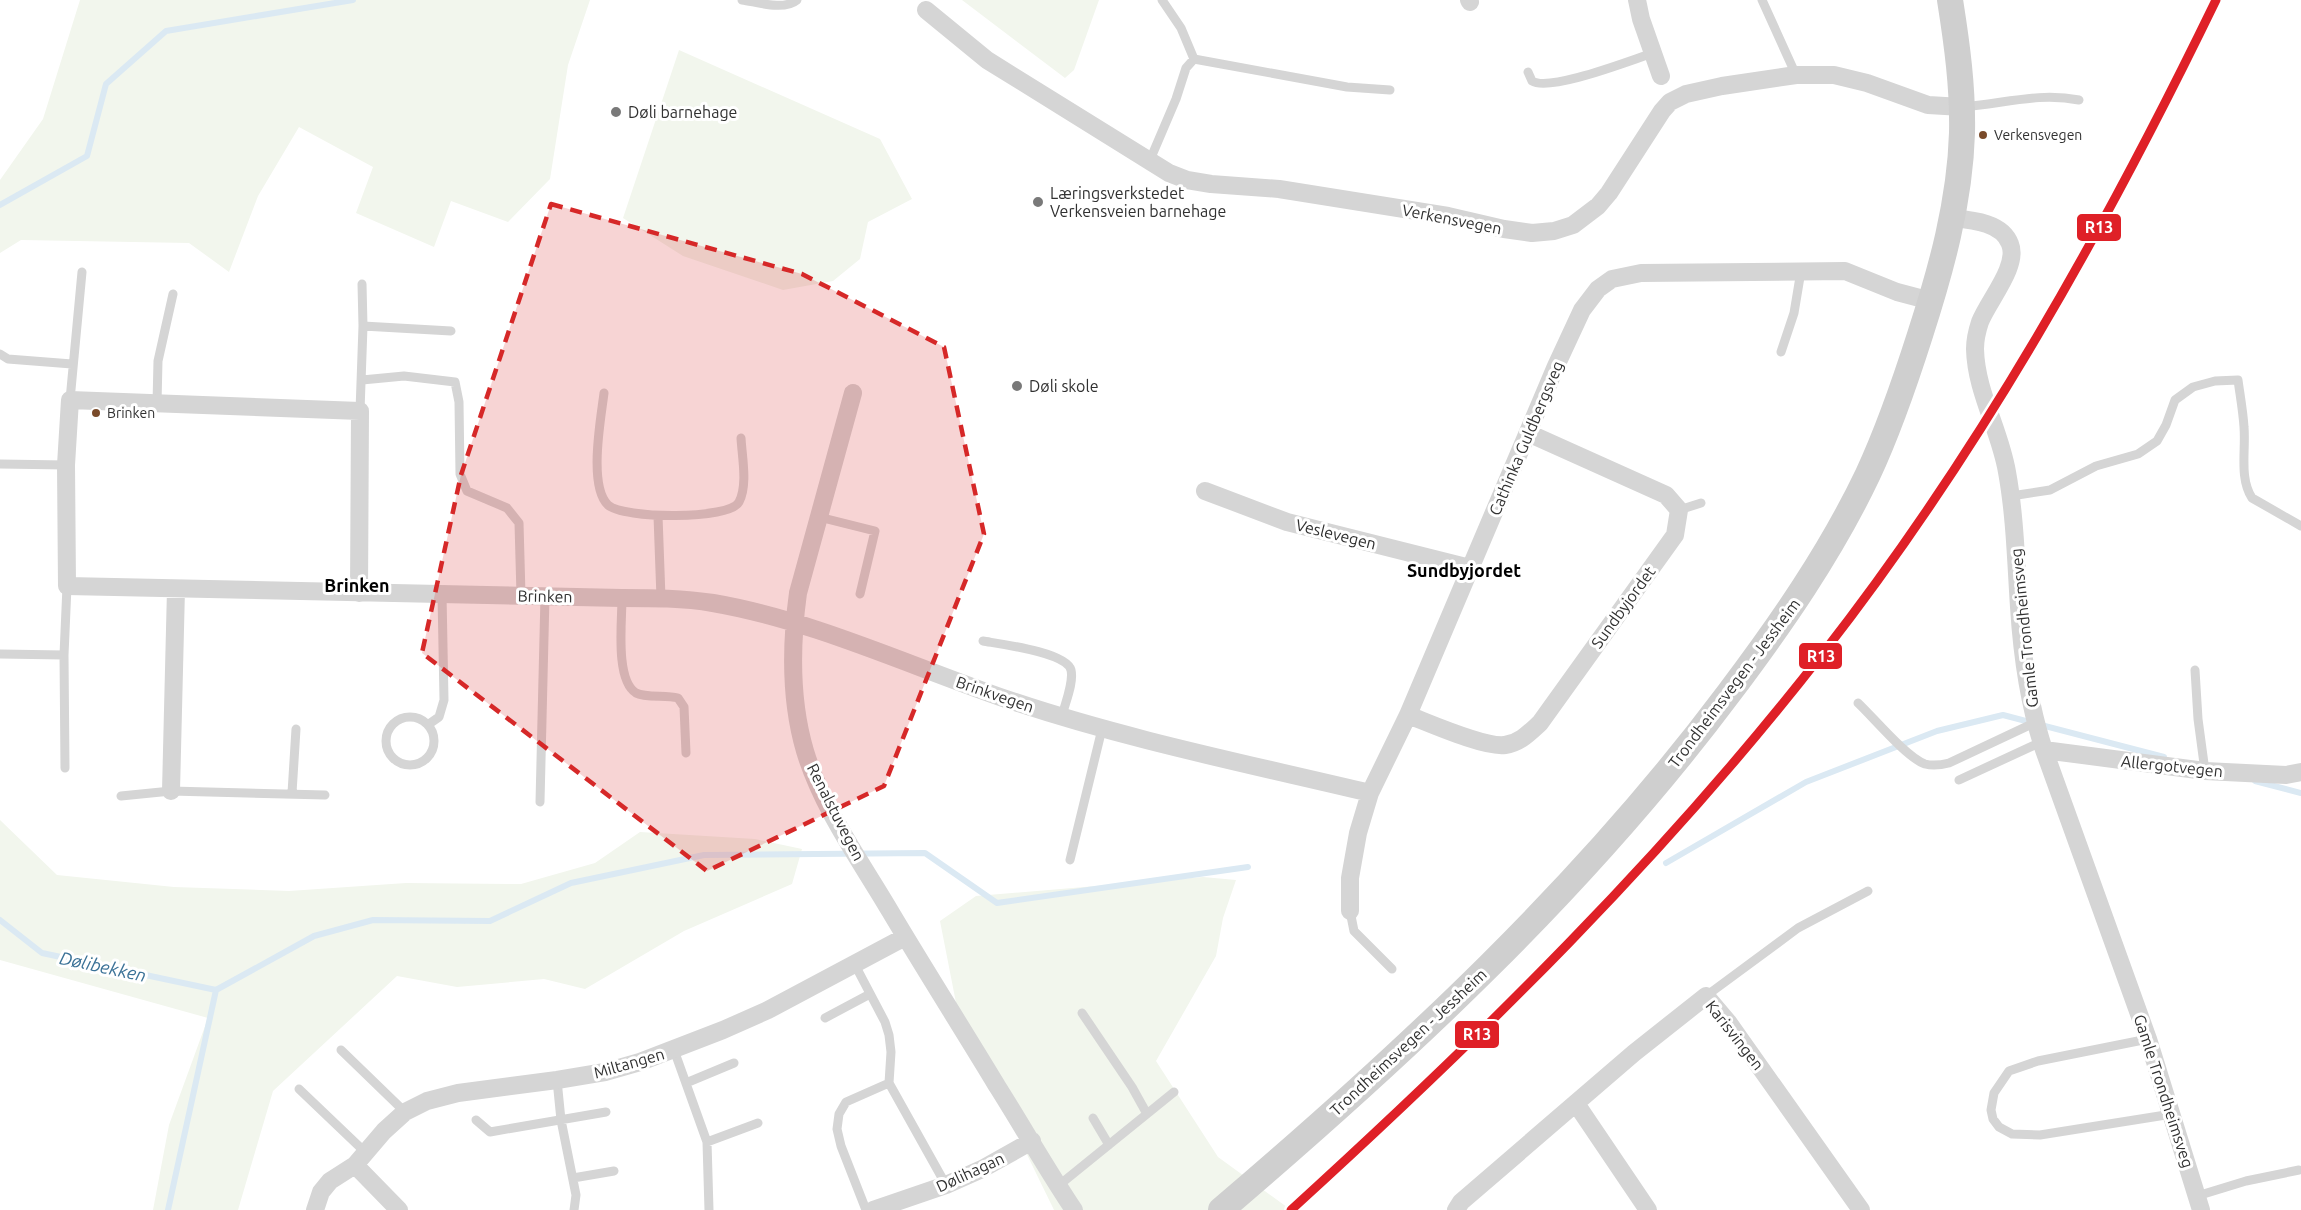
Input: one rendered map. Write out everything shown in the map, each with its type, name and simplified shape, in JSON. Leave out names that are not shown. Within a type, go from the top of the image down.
[{"type":"main road","name":"Trondheimsvegen - Jessheim","points":[[1221,1210],[1407,1046],[1525,931],[1640,806],[1710,719],[1778,629],[1824,555],[1868,475],[1903,388],[1942,267],[1958,179],[1962,106],[1950,0]]},
{"type":"street","points":[[1636,0],[1661,76]]},
{"type":"street","name":"Verkensvegen","points":[[923,7],[987,60],[1178,176],[1211,184],[1279,189],[1448,216],[1532,233],[1554,231],[1573,225],[1598,206],[1609,193],[1653,123],[1670,102],[1686,94],[1796,75],[1834,75],[1868,83],[1928,105],[1962,106]]},
{"type":"street","name":"Gamle Trondheimsveg","points":[[1951,218],[1977,221],[1993,227],[2007,237],[2011,245],[2009,266],[1986,309],[1977,332],[1976,364],[1980,386],[2001,446],[2012,496],[2019,611],[2036,722],[2042,746],[2148,1039],[2199,1203]]},
{"type":"street","name":"Cathinka Guldbergsveg","points":[[1350,911],[1350,878],[1358,833],[1370,793],[1408,715],[1582,310],[1598,289],[1612,279],[1641,273],[1845,271],[1931,301]]},
{"type":"street","name":"Renalstuvegen","points":[[853,393],[798,593],[794,624],[794,673],[798,718],[812,771],[835,819],[905,937],[1074,1210]]},
{"type":"street","points":[[68,586],[66,465],[70,400],[360,411],[359,593]]},
{"type":"street","points":[[1528,433],[1666,495],[1679,510]]},
{"type":"street","name":"Veslevegen","points":[[1205,491],[1287,522],[1470,568]]},
{"type":"street","name":"Sundbyjordet","points":[[1408,715],[1487,743],[1505,745],[1523,739],[1540,723],[1675,535],[1679,510]]},
{"type":"street","name":"Brinken","points":[[68,586],[622,598]]},
{"type":"street","points":[[171,791],[176,589]]},
{"type":"street","name":"Brinkvegen","points":[[622,598],[661,598],[711,603],[754,612],[826,633],[1005,698],[1102,729],[1370,793]]},
{"type":"street","name":"Allergotvegen","points":[[2042,746],[2205,771],[2286,775],[2301,772]]},
{"type":"street","name":"Miltangen","points":[[360,1159],[384,1131],[405,1112],[427,1101],[458,1093],[605,1072],[640,1062],[768,1010],[905,937]]},
{"type":"street","name":"Karisvingen","points":[[1456,1210],[1461,1202],[1577,1105],[1634,1053],[1706,996],[1728,1022],[1861,1210]]},
{"type":"street","points":[[1577,1105],[1648,1210]]},
{"type":"street","name":"Dølihagan","points":[[873,1210],[946,1185],[982,1169],[1032,1141]]},
{"type":"street","points":[[315,1210],[321,1192],[330,1181],[360,1159],[399,1210]]},
{"type":"lane","points":[[742,0],[772,5],[793,3],[797,0]]},
{"type":"lane","points":[[1162,0],[1180,28],[1194,59]]},
{"type":"lane","points":[[1762,0],[1796,75]]},
{"type":"lane","points":[[1528,72],[1532,81],[1544,85],[1579,77],[1653,52]]},
{"type":"lane","points":[[1194,59],[1347,87],[1390,90]]},
{"type":"lane","points":[[1150,160],[1176,99],[1186,68],[1194,59]]},
{"type":"lane","points":[[1962,106],[2034,96],[2057,96],[2079,100]]},
{"type":"lane","points":[[1781,352],[1794,313],[1801,271]]},
{"type":"lane","points":[[70,400],[82,272]]},
{"type":"lane","points":[[360,411],[362,284]]},
{"type":"lane","points":[[157,404],[158,361],[173,294]]},
{"type":"lane","points":[[363,326],[452,332]]},
{"type":"lane","points":[[0,354],[8,359],[72,364]]},
{"type":"lane","points":[[362,380],[404,376],[455,382],[459,402],[460,474],[467,491],[507,508],[519,523],[521,595]]},
{"type":"lane","points":[[2012,496],[2050,490],[2096,466],[2138,454],[2157,441],[2166,425],[2175,400],[2193,387],[2215,381],[2238,380],[2244,427],[2245,480],[2249,493],[2252,498],[2301,526]]},
{"type":"lane","points":[[604,393],[597,448],[599,486],[607,504],[622,512],[658,516],[727,512],[738,504],[743,490],[741,438]]},
{"type":"lane","points":[[0,464],[66,465]]},
{"type":"lane","points":[[1679,510],[1701,503]]},
{"type":"lane","points":[[658,516],[661,598]]},
{"type":"lane","points":[[819,517],[875,531],[860,594]]},
{"type":"lane","points":[[65,768],[64,655],[68,586]]},
{"type":"lane","points":[[429,724],[439,717],[444,700],[442,594]]},
{"type":"lane","points":[[540,802],[545,596]]},
{"type":"lane","points":[[622,598],[622,671],[627,686],[638,694],[667,695],[678,698],[684,707],[686,753]]},
{"type":"lane","points":[[983,641],[1038,652],[1066,662],[1071,669],[1071,680],[1062,716]]},
{"type":"lane","points":[[0,654],[64,655]]},
{"type":"lane","points":[[2196,670],[2198,719],[2205,771]]},
{"type":"lane","points":[[1858,703],[1912,756],[1924,764],[1935,766],[1949,763],[2036,722]]},
{"type":"lane","points":[[414,716],[429,724],[435,740],[430,757],[415,766],[398,763],[387,750],[386,733],[397,719],[414,716]]},
{"type":"lane","points":[[292,793],[296,729]]},
{"type":"lane","points":[[1070,860],[1102,729]]},
{"type":"lane","points":[[1959,780],[2042,746]]},
{"type":"lane","points":[[121,796],[171,791],[325,795]]},
{"type":"lane","points":[[1706,996],[1798,928],[1868,891]]},
{"type":"lane","points":[[1350,911],[1354,931],[1392,969]]},
{"type":"lane","points":[[854,963],[885,1022],[889,1035],[891,1052],[889,1083],[946,1185]]},
{"type":"lane","points":[[825,1018],[870,994]]},
{"type":"lane","points":[[1082,1013],[1132,1087],[1147,1114]]},
{"type":"lane","points":[[2148,1039],[2038,1062],[2009,1071],[1994,1093],[1991,1110],[1993,1119],[1999,1127],[2012,1134],[2040,1135],[2172,1114]]},
{"type":"lane","points":[[341,1050],[405,1112]]},
{"type":"lane","points":[[674,1050],[707,1142],[709,1210]]},
{"type":"lane","points":[[686,1083],[734,1063]]},
{"type":"lane","points":[[557,1080],[561,1120],[576,1195],[574,1210]]},
{"type":"lane","points":[[866,1210],[841,1146],[837,1129],[839,1114],[846,1102],[889,1083]]},
{"type":"lane","points":[[299,1089],[360,1159]]},
{"type":"lane","points":[[1058,1186],[1174,1092]]},
{"type":"lane","points":[[476,1120],[490,1132],[606,1112]]},
{"type":"lane","points":[[1093,1118],[1109,1145]]},
{"type":"lane","points":[[707,1142],[758,1123]]},
{"type":"lane","points":[[2199,1203],[2246,1181],[2299,1170]]},
{"type":"lane","points":[[573,1178],[614,1171]]},
{"type":"highlighted area","points":[[551,204],[802,274],[944,347],[984,534],[884,786],[707,871],[422,653],[461,475]]},
{"type":"shaded area","points":[[80,0],[590,0],[568,65],[550,179],[508,222],[451,201],[434,247],[356,213],[373,167],[299,127],[258,196],[229,272],[189,243],[21,240],[0,253],[0,180],[43,119]]},
{"type":"shaded area","points":[[962,0],[1099,0],[1074,70],[1065,78]]},
{"type":"shaded area","points":[[679,50],[880,139],[912,199],[868,222],[860,259],[833,281],[783,290],[683,256],[623,218]]},
{"type":"shaded area","points":[[0,820],[57,875],[174,887],[289,891],[406,883],[521,884],[595,863],[640,832],[755,839],[802,849],[792,884],[684,931],[585,989],[544,979],[457,987],[397,976],[273,1091],[238,1210],[153,1210],[169,1125],[208,1018],[0,960]]},
{"type":"shaded area","points":[[1203,877],[1236,880],[1223,918],[1216,956],[1156,1061],[1218,1157],[1291,1210],[1054,1210],[958,1013],[940,921],[976,896]]},
{"type":"waterway","points":[[0,205],[87,156],[106,84],[166,31],[353,0]]},
{"type":"waterway","points":[[1666,863],[1806,782],[1937,731],[2003,715],[2164,757]]},
{"type":"waterway","points":[[2255,781],[2301,793]]},
{"type":"waterway","points":[[168,1210],[216,990],[314,936],[373,920],[490,921],[571,883],[704,855],[925,853],[997,903],[1248,867]]},
{"type":"waterway","name":"Dølibekken","points":[[0,920],[42,953],[216,990]]},
{"type":"transit line","name":"R13","points":[[1291,1210],[1432,1079],[1569,943],[1700,801],[1823,653],[1935,498],[2037,337],[2130,170],[2216,0]]},
{"type":"place","name":"Døli barnehage","points":[[616,112]]},
{"type":"place","name":"Verkensvegen","points":[[1983,135]]},
{"type":"place","name":"Læringsverkstedet Verkensveien barnehage","points":[[1038,202]]},
{"type":"place","name":"Døli skole","points":[[1017,386]]},
{"type":"place","name":"Brinken","points":[[96,413]]},
{"type":"district","name":"Sundbyjordet","points":[[1464,570]]},
{"type":"district","name":"Brinken","points":[[357,585]]}]
